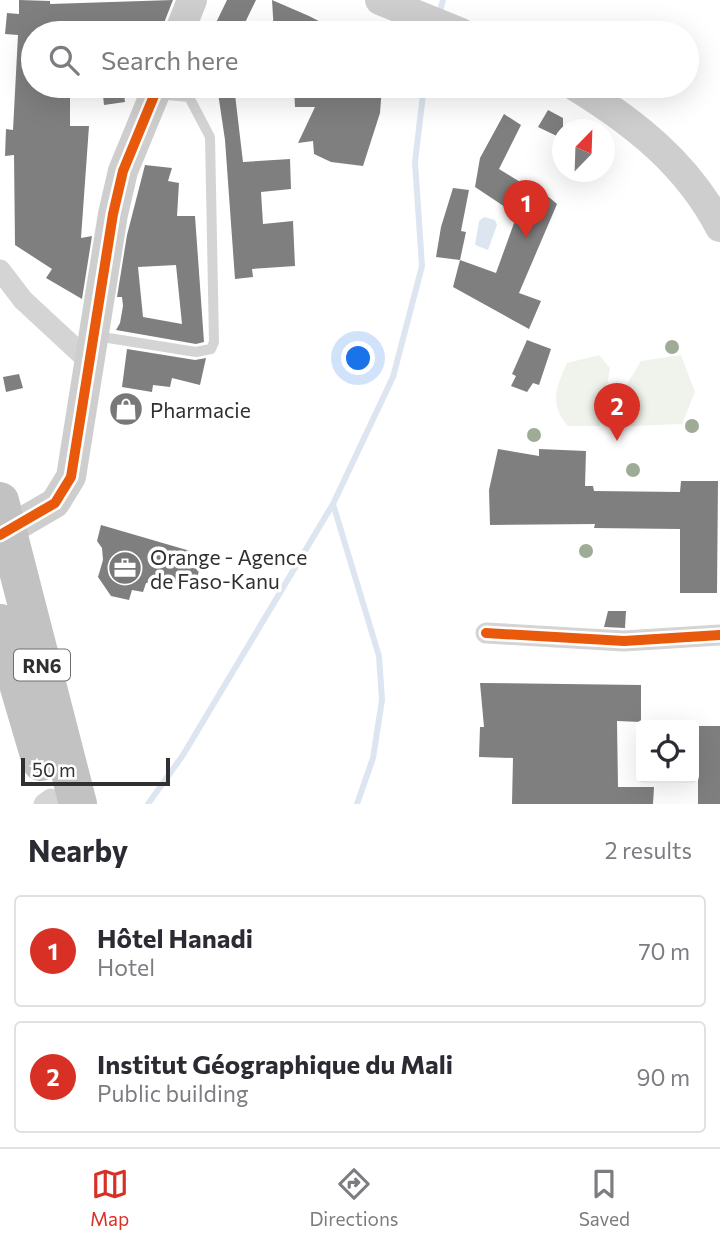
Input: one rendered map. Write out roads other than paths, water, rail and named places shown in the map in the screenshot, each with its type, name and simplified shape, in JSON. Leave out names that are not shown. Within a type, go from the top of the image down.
[{"type":"highway","name":"RN6","points":[[3,523],[60,802]]},
{"type":"highway","name":"RN6","points":[[0,623],[60,802]]},
{"type":"street","points":[[184,21],[192,0]]},
{"type":"street","points":[[385,2],[432,21]]},
{"type":"street","points":[[3,523],[55,503],[65,491],[71,477],[94,350],[113,214],[121,182],[153,98]]},
{"type":"street","points":[[592,98],[655,142],[704,196],[720,227]]},
{"type":"street","points":[[0,270],[23,300],[94,350]]},
{"type":"street","points":[[486,632],[624,641],[720,635]]},
{"type":"lane","points":[[94,350],[196,352],[211,349],[214,342],[210,137],[190,98]]},
{"type":"waterway","points":[[439,14],[443,0]]},
{"type":"waterway","points":[[357,804],[373,758],[382,700],[379,656],[333,504],[393,377],[422,266],[415,162],[423,98]]},
{"type":"waterway","points":[[148,804],[183,755],[333,504]]},
{"type":"place","name":"Hôtel Hanadi","points":[[526,238]]},
{"type":"place","name":"Pharmacie","points":[[126,409]]},
{"type":"place","name":"Institut Géographique du Mali","points":[[617,441]]},
{"type":"place","name":"Orange - Agence de Faso-Kanu","points":[[125,568]]}]
